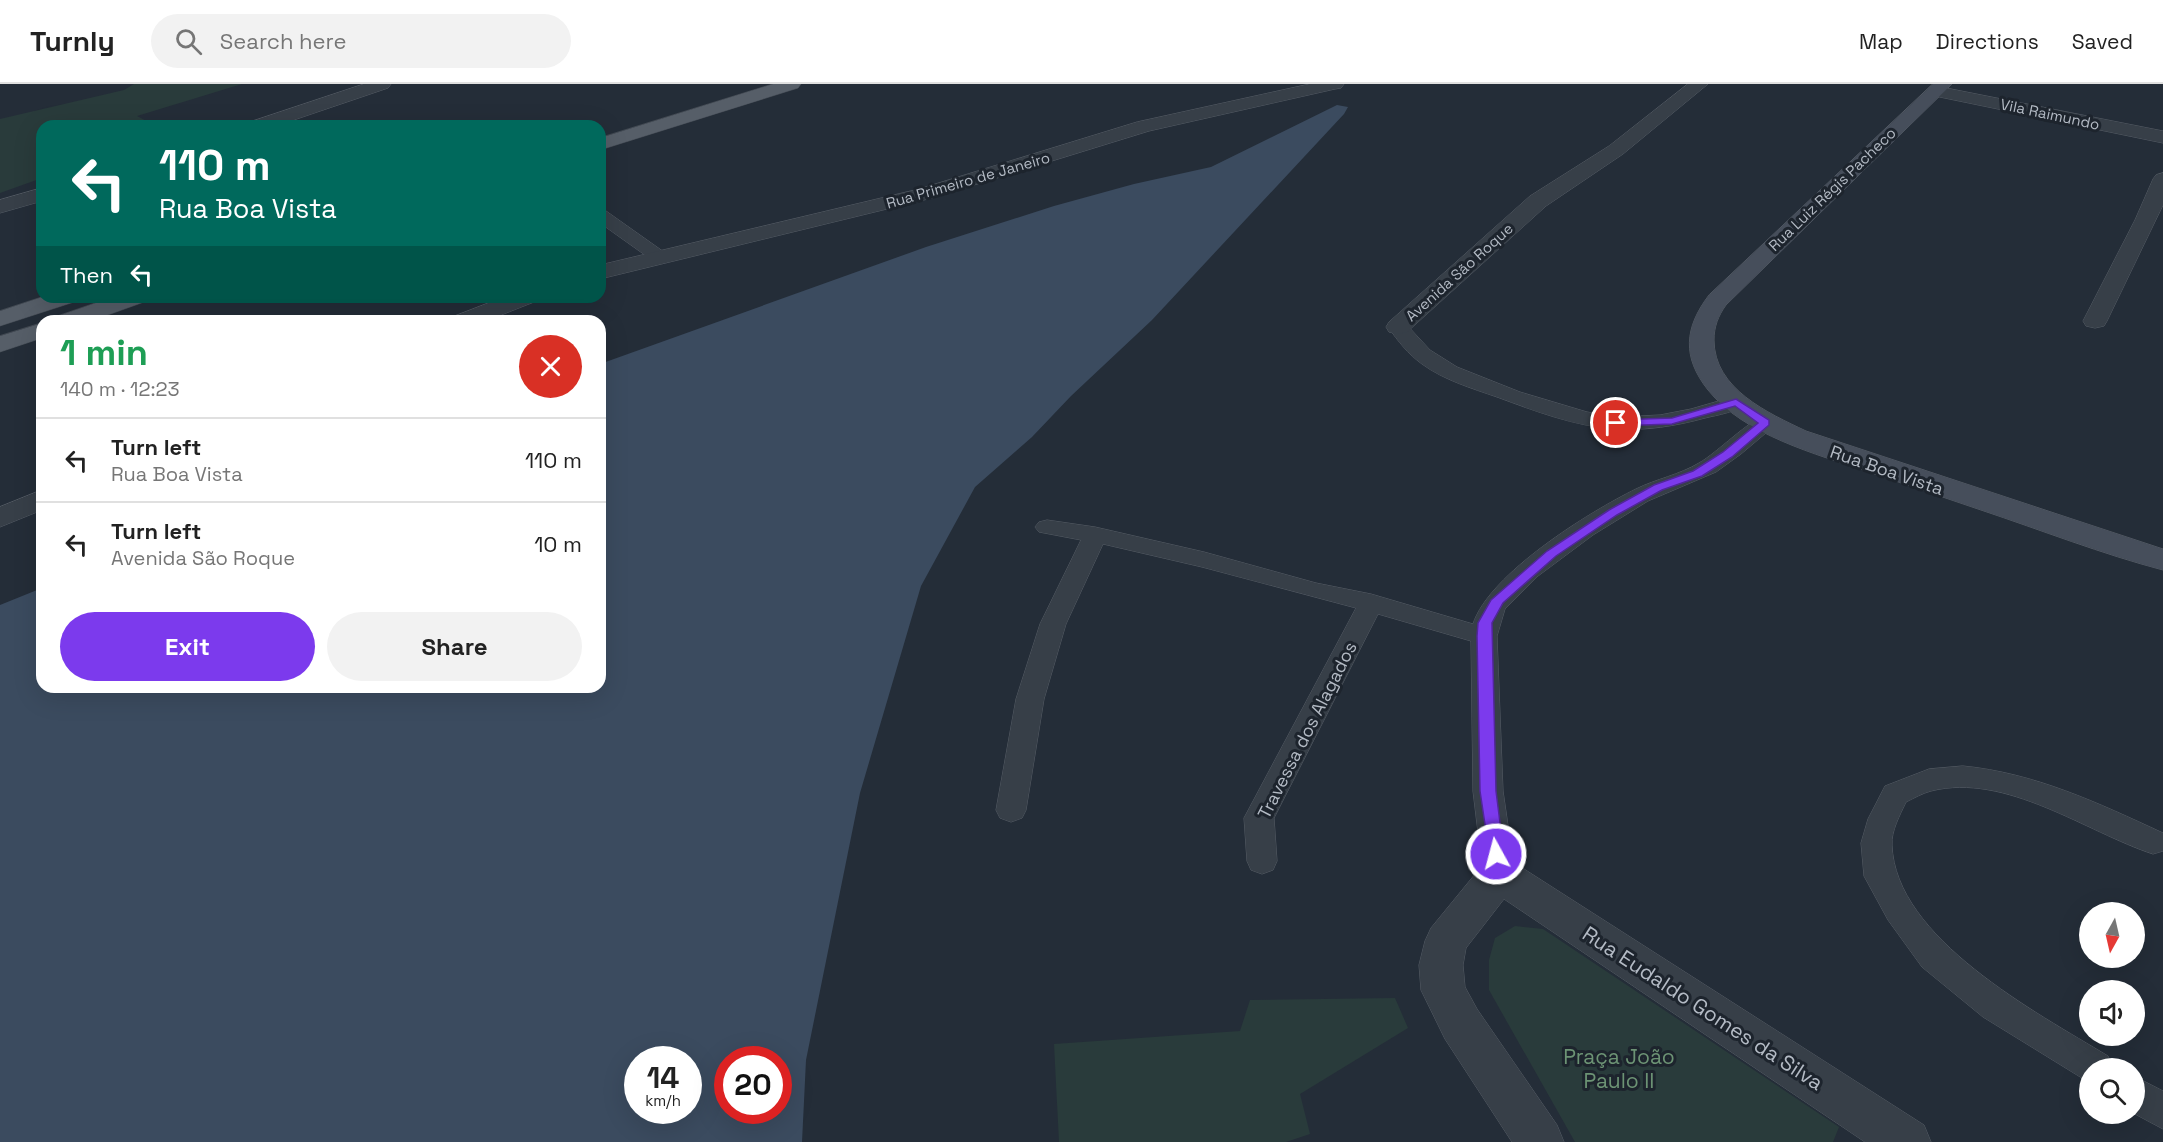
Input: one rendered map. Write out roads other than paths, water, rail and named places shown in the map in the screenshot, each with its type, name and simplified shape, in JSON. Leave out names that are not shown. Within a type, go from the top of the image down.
[{"type":"main road","points":[[606,124],[736,84]]},
{"type":"main road","points":[[606,142],[792,84]]},
{"type":"main road","name":"Rua Luiz Régis Pacheco","points":[[1723,295],[1803,215],[1940,87]]},
{"type":"main road","name":"Rua Boa Vista","points":[[1723,295],[1706,317],[1701,340],[1703,360],[1717,382],[1736,402],[1765,422],[1810,444],[2163,560]]},
{"type":"main road","points":[[0,319],[48,303]]},
{"type":"main road","points":[[84,315],[119,303]]},
{"type":"main road","points":[[0,344],[36,332]]},
{"type":"street","points":[[275,120],[382,84]]},
{"type":"street","name":"Rua Primeiro de Janeiro","points":[[606,270],[658,256],[925,194],[1144,126],[1335,84]]},
{"type":"street","name":"Avenida São Roque","points":[[1398,327],[1538,201],[1616,150],[1699,84]]},
{"type":"street","name":"Vila Raimundo","points":[[1940,87],[2163,137]]},
{"type":"street","points":[[2095,321],[2146,220],[2163,179]]},
{"type":"street","points":[[0,207],[36,196]]},
{"type":"street","points":[[480,315],[510,303]]},
{"type":"street","points":[[0,518],[36,502]]},
{"type":"street","points":[[1499,874],[1446,941],[1441,965],[1443,990],[1461,1024],[1540,1142]]},
{"type":"street","name":"Rua Eudaldo Gomes da Silva","points":[[1499,874],[1896,1139]]},
{"type":"lane","points":[[606,219],[658,256]]},
{"type":"lane","name":"Avenida São Roque","points":[[1398,327],[1408,342],[1441,367],[1473,382],[1568,415],[1601,422],[1672,421],[1736,402]]},
{"type":"lane","points":[[1499,874],[1488,791],[1484,636],[1485,623],[1498,600],[1552,554],[1640,496],[1669,482],[1698,474],[1727,455],[1765,422]]},
{"type":"lane","points":[[1047,527],[1095,535],[1204,560],[1316,591],[1371,603],[1484,636]]},
{"type":"lane","points":[[1011,810],[1030,699],[1053,624],[1095,535]]},
{"type":"lane","name":"Travessa dos Alagados","points":[[1262,861],[1259,818],[1371,603]]},
{"type":"lane","points":[[2079,1058],[1995,1006],[1934,957],[1899,910],[1880,876],[1876,843],[1883,819],[1895,794],[1932,779],[1981,777],[2047,795],[2154,843]]},
{"type":"lane","points":[[2145,1100],[2163,1111]]},
{"type":"water","points":[[1337,105],[1348,107],[1152,320],[1071,396],[1032,437],[975,487],[921,586],[860,793],[806,1060],[802,1142],[0,1142],[0,605],[36,590],[36,693],[606,693],[606,362],[926,247],[1054,206],[1134,184],[1211,167]]},
{"type":"park label","name":"Praça João Paulo II","points":[[1619,1068]]}]
